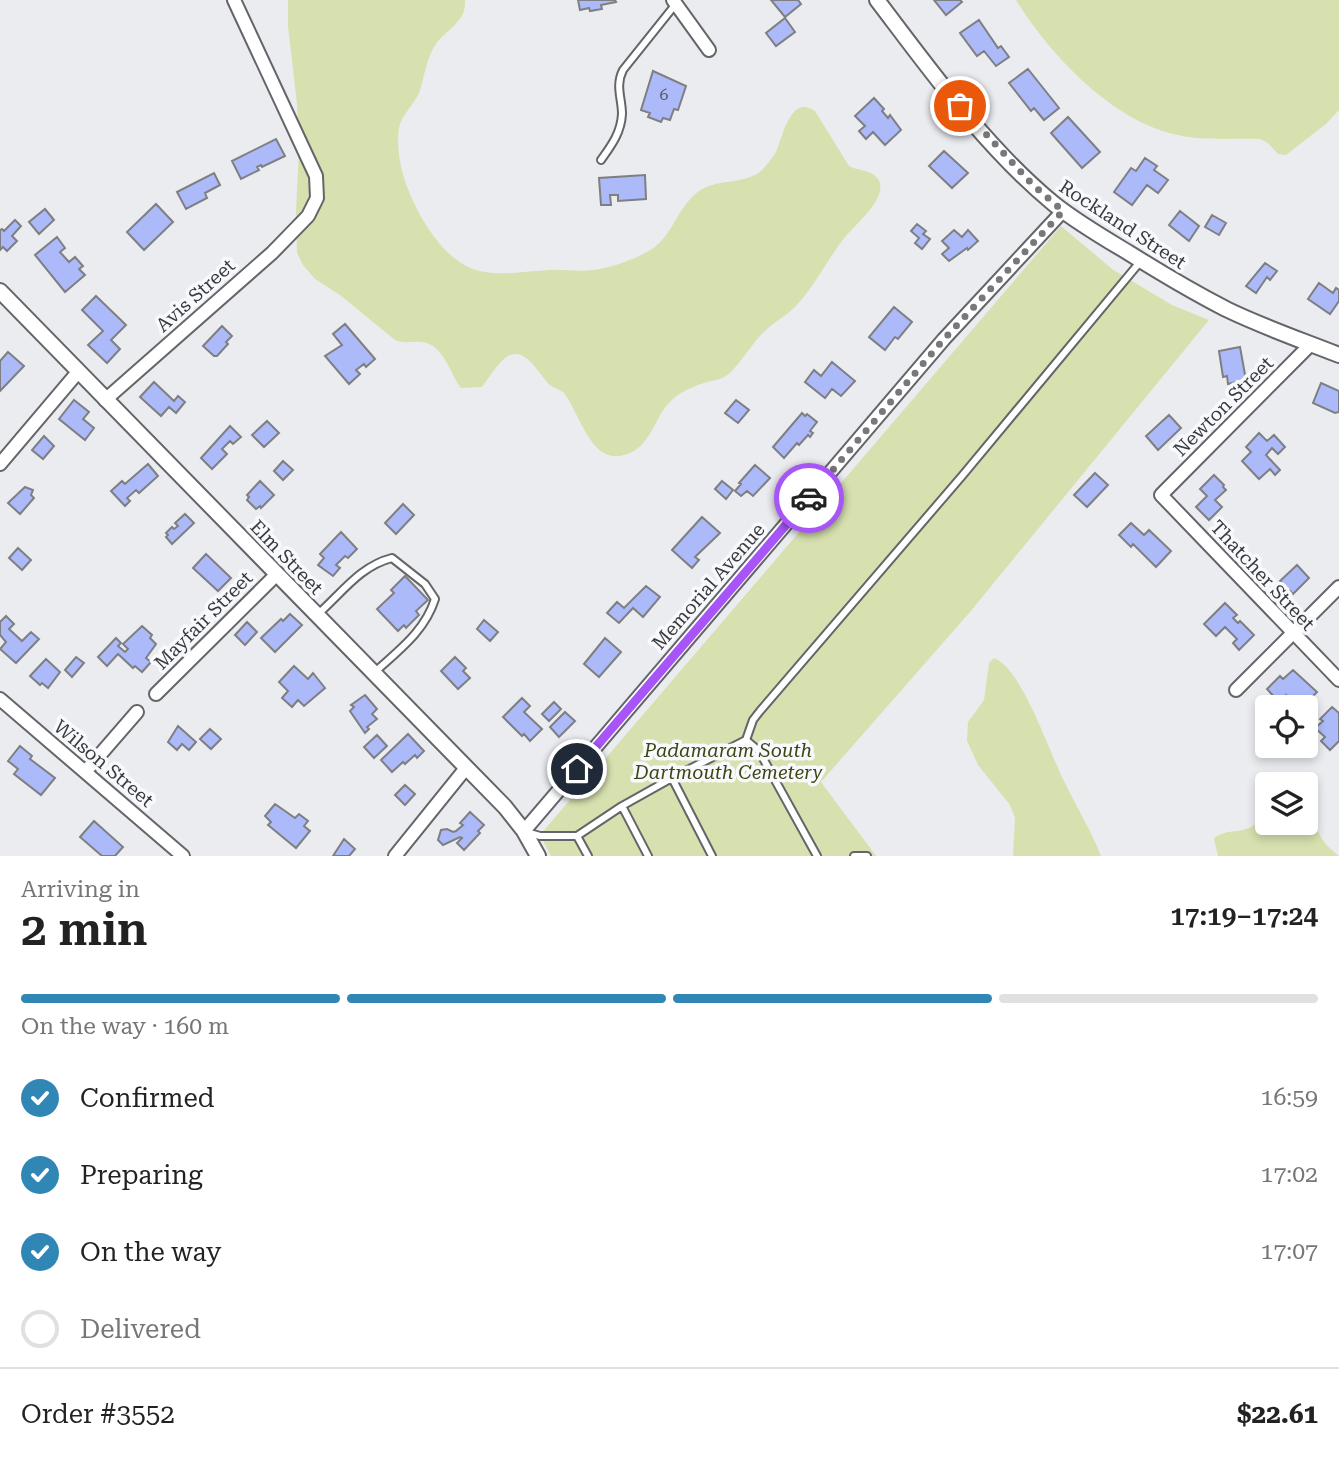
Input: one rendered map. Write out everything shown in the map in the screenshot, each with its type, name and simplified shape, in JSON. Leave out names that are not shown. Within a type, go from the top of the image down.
[{"type":"street","name":"Avis Street","points":[[106,400],[261,262],[307,216],[317,198],[316,176],[233,0]]},
{"type":"street","name":"Rockland Street","points":[[877,0],[944,88],[976,125],[1032,184],[1063,211],[1141,261],[1226,309],[1339,355]]},
{"type":"street","points":[[674,2],[709,50]]},
{"type":"street","name":"Memorial Avenue","points":[[524,831],[944,339],[1063,211]]},
{"type":"street","name":"Elm Street","points":[[0,291],[505,807],[524,831],[538,856]]},
{"type":"street","name":"Newton Street","points":[[1161,495],[1311,344]]},
{"type":"street","points":[[0,464],[78,372]]},
{"type":"street","name":"Thatcher Street","points":[[1161,495],[1339,680]]},
{"type":"street","name":"Mayfair Street","points":[[156,694],[277,574]]},
{"type":"street","points":[[1236,690],[1339,587]]},
{"type":"street","name":"Wilson Street","points":[[0,699],[183,856]]},
{"type":"street","points":[[85,772],[138,712]]},
{"type":"street","points":[[395,856],[466,768]]},
{"type":"lane","points":[[601,160],[615,142],[622,115],[619,79],[623,70],[674,2]]},
{"type":"lane","points":[[524,831],[540,836],[577,836],[622,806],[746,740],[753,720],[760,711],[962,476],[1141,261]]},
{"type":"lane","points":[[316,615],[361,572],[377,561],[392,558],[425,584],[435,599],[420,631],[373,673]]},
{"type":"lane","points":[[746,740],[759,751],[817,856]]},
{"type":"lane","points":[[672,778],[712,856]]},
{"type":"lane","points":[[622,806],[648,856]]},
{"type":"lane","points":[[577,836],[588,856]]},
{"type":"lane","points":[[854,856],[867,856]]},
{"type":"green space","points":[[288,0],[465,0],[465,8],[459,20],[438,41],[432,52],[419,92],[400,124],[398,147],[403,176],[426,225],[449,253],[462,264],[476,270],[503,273],[587,271],[616,265],[639,256],[659,243],[686,204],[699,191],[715,184],[741,180],[763,169],[776,152],[789,120],[799,108],[806,107],[815,111],[849,166],[874,175],[880,182],[880,190],[872,207],[846,236],[804,297],[764,331],[730,373],[679,394],[664,410],[638,448],[620,456],[610,456],[601,451],[586,434],[564,393],[550,385],[522,355],[506,357],[482,387],[461,388],[436,348],[422,342],[395,340],[340,295],[315,279],[303,265],[297,253],[299,150]]},
{"type":"green space","points":[[1016,0],[1339,0],[1339,110],[1326,124],[1286,155],[1278,154],[1260,139],[1198,138],[1154,128],[1107,101],[1085,83],[1047,42]]},
{"type":"green space","name":"Padamaram South Dartmouth Cemetery","points":[[1061,226],[1112,269],[1172,305],[1209,320],[970,612],[821,782],[876,856],[551,856],[540,835]]},
{"type":"green space","points":[[994,658],[1005,665],[1025,695],[1101,856],[1013,856],[1015,818],[1010,805],[978,765],[967,741],[968,722],[984,700],[989,663]]},
{"type":"green space","points":[[1255,824],[1255,835],[1318,835],[1318,829],[1321,837],[1339,856],[1218,856],[1215,837],[1249,828]]},
{"type":"building","points":[[578,0],[616,2],[590,11],[589,8],[580,10]]},
{"type":"building","points":[[771,0],[798,0],[801,4],[785,17]]},
{"type":"building","points":[[934,0],[960,0],[962,2],[946,15]]},
{"type":"building","points":[[785,18],[795,32],[776,46],[766,33]]},
{"type":"building","points":[[979,20],[998,48],[1001,46],[1009,57],[996,66],[984,51],[977,56],[960,33]]},
{"type":"building","points":[[1028,69],[1059,108],[1044,120],[1034,108],[1031,111],[1009,83]]},
{"type":"building","points":[[653,71],[686,86],[678,110],[674,109],[670,120],[663,118],[661,122],[648,117],[650,113],[641,110]]},
{"type":"building","points":[[874,98],[884,109],[882,111],[888,118],[890,115],[901,130],[885,145],[873,132],[866,139],[859,131],[865,126],[855,116]]},
{"type":"building","points":[[1068,117],[1100,152],[1082,168],[1051,133]]},
{"type":"building","points":[[276,139],[285,156],[257,167],[259,170],[241,179],[232,161]]},
{"type":"building","points":[[944,151],[968,173],[952,188],[929,166]]},
{"type":"building","points":[[1145,158],[1157,166],[1154,170],[1168,180],[1158,193],[1147,185],[1132,205],[1114,192],[1131,168],[1136,171]]},
{"type":"building","points":[[214,173],[220,185],[205,193],[207,198],[186,209],[177,192]]},
{"type":"building","points":[[645,175],[646,199],[618,201],[618,195],[610,195],[611,205],[601,205],[599,178]]},
{"type":"building","points":[[156,204],[173,222],[144,250],[127,232]]},
{"type":"building","points":[[45,209],[54,220],[39,234],[29,222]]},
{"type":"building","points":[[1180,211],[1199,226],[1189,241],[1169,225]]},
{"type":"building","points":[[1212,215],[1226,223],[1219,235],[1205,227]]},
{"type":"building","points":[[15,220],[21,226],[12,236],[17,241],[7,251],[3,247],[0,250],[0,230],[4,231]]},
{"type":"building","points":[[917,224],[926,231],[923,234],[930,239],[922,249],[915,243],[919,238],[911,231]]},
{"type":"building","points":[[954,230],[962,237],[968,230],[978,241],[949,261],[942,254],[949,248],[942,241]]},
{"type":"building","points":[[57,237],[65,248],[60,252],[69,262],[75,257],[83,266],[79,269],[85,275],[65,292],[35,255]]},
{"type":"building","points":[[1265,263],[1277,271],[1270,280],[1267,277],[1256,293],[1246,286]]},
{"type":"building","points":[[1319,283],[1333,293],[1336,288],[1339,290],[1339,301],[1330,314],[1308,299]]},
{"type":"building","points":[[96,296],[126,325],[111,340],[120,349],[107,363],[88,345],[103,331],[82,310]]},
{"type":"building","points":[[894,307],[912,322],[885,350],[869,337]]},
{"type":"building","points":[[345,324],[375,359],[366,367],[364,364],[356,370],[360,374],[349,384],[325,356],[342,345],[333,334]]},
{"type":"building","points":[[222,326],[232,336],[226,342],[228,344],[214,356],[203,346]]},
{"type":"building","points":[[1240,347],[1246,380],[1228,384],[1227,376],[1223,377],[1219,351]]},
{"type":"building","points":[[8,352],[24,366],[0,391],[0,361]]},
{"type":"building","points":[[832,362],[855,381],[841,396],[832,389],[825,398],[805,382],[814,370],[821,376]]},
{"type":"building","points":[[154,382],[174,401],[178,396],[185,402],[176,413],[169,407],[161,416],[140,397]]},
{"type":"building","points":[[1321,383],[1339,391],[1339,412],[1335,413],[1313,403]]},
{"type":"building","points":[[74,400],[89,412],[83,419],[94,428],[85,440],[59,419]]},
{"type":"building","points":[[736,400],[749,410],[738,423],[725,413]]},
{"type":"building","points":[[802,413],[817,422],[810,431],[813,433],[799,445],[797,443],[784,458],[773,447]]},
{"type":"building","points":[[1169,415],[1181,428],[1158,450],[1146,436]]},
{"type":"building","points":[[267,421],[279,433],[264,447],[252,435]]},
{"type":"building","points":[[230,426],[241,437],[233,444],[230,441],[222,449],[227,454],[212,469],[201,458]]},
{"type":"building","points":[[1259,433],[1267,441],[1274,435],[1285,447],[1278,454],[1272,448],[1266,455],[1280,470],[1275,475],[1270,469],[1259,479],[1242,461],[1251,452],[1246,447]]},
{"type":"building","points":[[44,436],[54,446],[43,459],[32,450]]},
{"type":"building","points":[[283,461],[293,470],[283,480],[274,471]]},
{"type":"building","points":[[148,464],[158,476],[139,493],[136,490],[127,498],[130,501],[125,506],[111,491],[122,481],[125,484]]},
{"type":"building","points":[[755,465],[770,478],[753,496],[747,491],[741,496],[735,491]]},
{"type":"building","points":[[1095,473],[1108,485],[1087,507],[1074,495]]},
{"type":"building","points":[[1214,475],[1226,490],[1215,500],[1222,507],[1209,520],[1196,507],[1207,496],[1200,489]]},
{"type":"building","points":[[260,481],[274,495],[261,508],[260,506],[256,509],[247,500],[247,495]]},
{"type":"building","points":[[722,481],[733,490],[726,499],[715,489]]},
{"type":"building","points":[[25,487],[33,490],[31,495],[34,498],[20,514],[8,503]]},
{"type":"building","points":[[403,504],[414,515],[396,534],[385,523]]},
{"type":"building","points":[[185,514],[194,523],[172,544],[166,533],[172,527],[174,529],[178,526],[175,523]]},
{"type":"building","points":[[702,517],[720,533],[695,557],[699,560],[692,568],[672,550]]},
{"type":"building","points":[[1131,523],[1144,535],[1149,530],[1171,551],[1156,567],[1133,544],[1131,547],[1119,535]]},
{"type":"building","points":[[341,532],[357,549],[336,565],[340,568],[333,576],[318,565],[324,558],[320,554]]},
{"type":"building","points":[[18,548],[31,560],[22,570],[9,558]]},
{"type":"building","points":[[206,554],[231,578],[218,591],[193,568]]},
{"type":"building","points":[[1297,565],[1309,578],[1293,594],[1280,581]]},
{"type":"building","points":[[405,576],[428,600],[416,611],[419,615],[406,628],[404,625],[398,631],[377,609],[394,593],[391,590]]},
{"type":"building","points":[[646,586],[660,597],[643,617],[633,608],[619,623],[607,613],[617,602],[624,608]]},
{"type":"building","points":[[1225,603],[1237,615],[1233,618],[1254,635],[1239,650],[1233,643],[1237,639],[1225,627],[1216,636],[1204,624]]},
{"type":"building","points":[[290,614],[302,625],[275,652],[261,638]]},
{"type":"building","points":[[6,616],[14,624],[9,629],[22,641],[31,632],[39,639],[16,663],[0,649],[6,642],[0,635],[0,622]]},
{"type":"building","points":[[484,620],[498,632],[490,641],[477,629]]},
{"type":"building","points":[[247,622],[257,632],[245,645],[235,635]]},
{"type":"building","points":[[142,626],[152,635],[150,638],[156,644],[146,658],[151,662],[142,672],[135,666],[133,668],[118,654],[107,666],[98,657],[116,638],[121,643],[118,646],[125,652],[128,649],[123,644]]},
{"type":"building","points":[[605,638],[621,652],[599,677],[584,664]]},
{"type":"building","points":[[76,657],[84,663],[72,677],[65,670]]},
{"type":"building","points":[[455,657],[466,668],[463,671],[470,678],[458,689],[441,671]]},
{"type":"building","points":[[46,659],[60,672],[48,688],[30,676]]},
{"type":"building","points":[[294,666],[308,679],[313,673],[325,688],[304,706],[298,700],[292,707],[282,698],[288,691],[279,682]]},
{"type":"building","points":[[1293,670],[1317,692],[1314,695],[1273,695],[1267,689],[1280,676],[1283,679]]},
{"type":"building","points":[[365,695],[377,709],[372,714],[377,719],[367,727],[369,729],[365,733],[350,711],[354,707],[351,705]]},
{"type":"building","points":[[522,698],[530,706],[524,712],[542,729],[530,741],[503,717]]},
{"type":"building","points":[[554,702],[561,709],[549,721],[542,714]]},
{"type":"building","points":[[1332,707],[1339,713],[1339,741],[1330,750],[1321,741],[1325,737],[1318,731],[1318,725],[1323,721],[1320,719]]},
{"type":"building","points":[[565,712],[575,721],[559,737],[550,727]]},
{"type":"building","points":[[178,726],[196,742],[189,750],[182,744],[177,750],[168,742]]},
{"type":"building","points":[[210,729],[221,739],[211,749],[200,739]]},
{"type":"building","points":[[408,734],[424,751],[417,758],[415,755],[405,764],[403,762],[392,772],[381,760]]},
{"type":"building","points":[[377,735],[387,746],[374,758],[364,747]]},
{"type":"building","points":[[20,746],[32,756],[30,759],[55,778],[41,795],[14,774],[18,769],[8,761]]},
{"type":"building","points":[[405,785],[415,794],[405,805],[395,795]]},
{"type":"building","points":[[275,804],[295,818],[299,814],[308,821],[304,826],[310,831],[296,848],[268,825],[271,822],[265,816]]},
{"type":"building","points":[[470,812],[484,825],[478,831],[480,833],[464,850],[457,843],[462,838],[460,837],[443,845],[438,840],[441,830],[456,831]]},
{"type":"building","points":[[94,821],[123,847],[115,856],[102,856],[80,837]]},
{"type":"building","points":[[344,839],[355,849],[349,856],[333,856]]},
{"type":"way so far","points":[[809,498],[944,339],[1063,211],[1032,184],[960,106]]},
{"type":"route","points":[[577,769],[809,498]]}]
